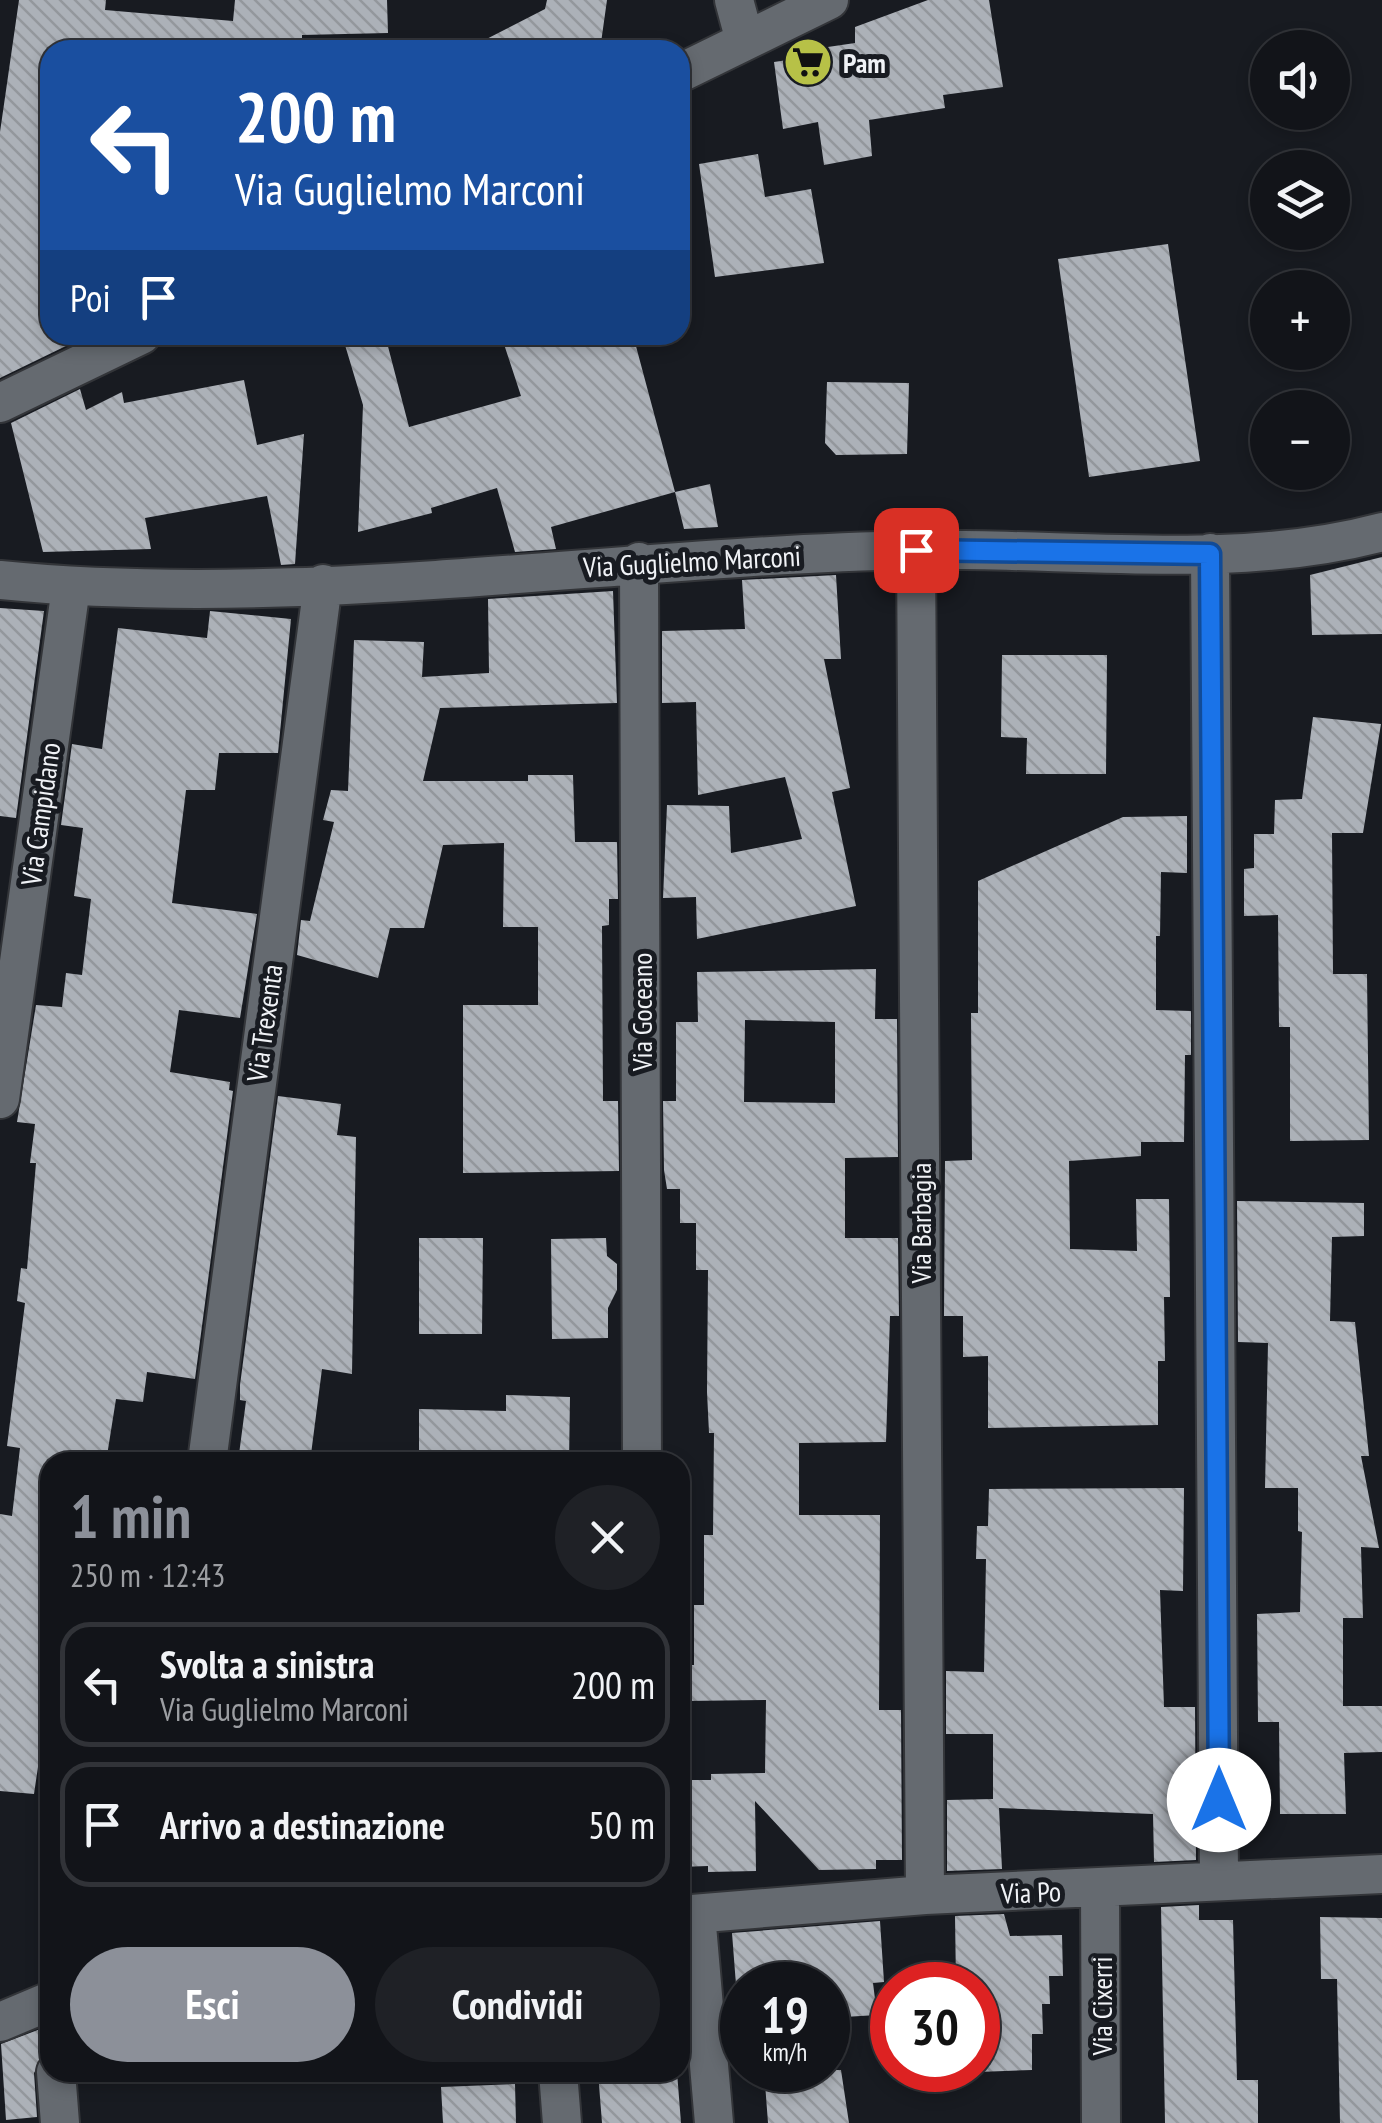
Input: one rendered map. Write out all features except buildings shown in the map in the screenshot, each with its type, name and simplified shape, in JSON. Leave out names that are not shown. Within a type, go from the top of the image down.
[{"type":"street","points":[[734,0],[745,41]]},
{"type":"street","points":[[690,67],[829,0]]},
{"type":"street","points":[[0,403],[119,345]]},
{"type":"street","name":"Via Guglielmo Marconi","points":[[0,580],[71,587],[323,584],[639,562],[916,550],[1210,554],[1343,542],[1382,532]]},
{"type":"street","name":"Via Barbagia","points":[[916,550],[925,1896]]},
{"type":"street","points":[[1210,554],[1220,1880]]},
{"type":"street","name":"Via Goceano","points":[[639,562],[642,1452]]},
{"type":"street","name":"Via Trexenta","points":[[207,1452],[323,584]]},
{"type":"street","name":"Via Campidano","points":[[0,1099],[71,587]]},
{"type":"street","name":"Via Po","points":[[690,1914],[925,1896],[1382,1874]]},
{"type":"street","name":"Via Cixerri","points":[[1100,1890],[1101,2123]]},
{"type":"street","points":[[690,1930],[714,2123]]},
{"type":"street","points":[[0,2022],[40,2005]]},
{"type":"street","points":[[57,2082],[60,2123]]},
{"type":"street","points":[[559,2082],[562,2123]]},
{"type":"place","name":"Pam","points":[[808,62]]},
{"type":"route","points":[[916,550],[1210,554],[1219,1800]]}]
